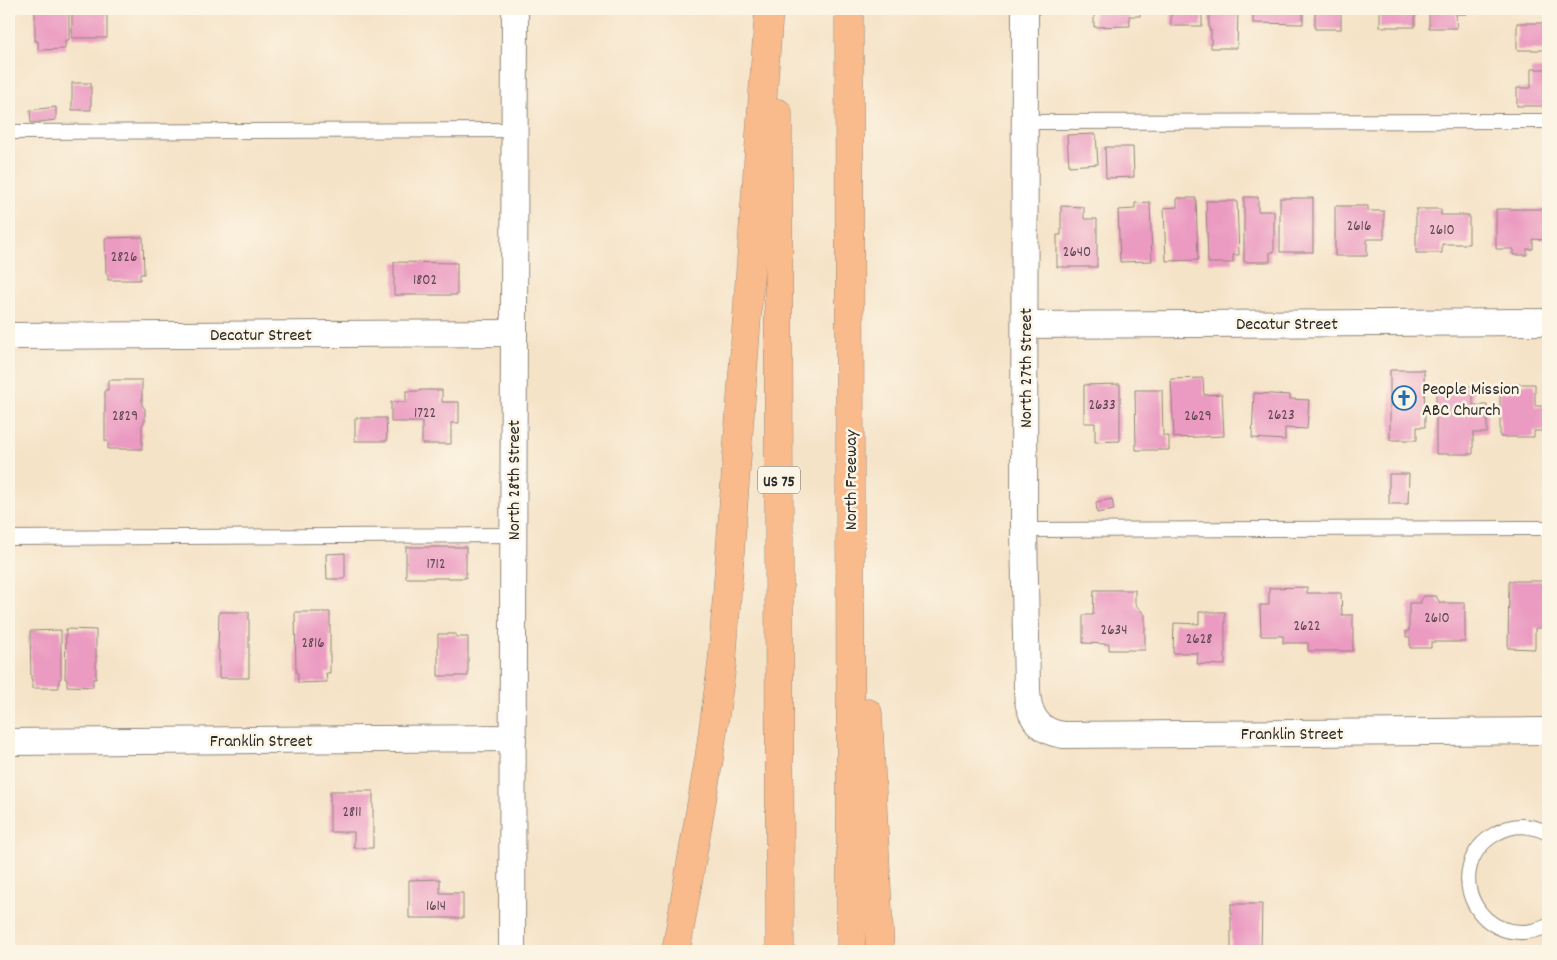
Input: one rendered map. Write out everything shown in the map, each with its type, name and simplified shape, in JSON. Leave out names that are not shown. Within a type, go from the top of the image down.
[{"type":"highway","points":[[676,951],[708,768],[722,655],[769,9]]},
{"type":"highway","name":"US 75","points":[[778,9],[780,951]]},
{"type":"highway","name":"North Freeway","points":[[849,9],[851,951]]},
{"type":"highway","points":[[849,277],[880,951]]},
{"type":"street","name":"North 28th Street","points":[[512,951],[515,9]]},
{"type":"street","name":"North 27th Street","points":[[1025,9],[1024,530],[1027,698],[1030,709],[1039,724]]},
{"type":"street","name":"Decatur Street","points":[[1025,324],[1548,322]]},
{"type":"street","name":"Decatur Street","points":[[9,336],[514,333]]},
{"type":"street","name":"Franklin Street","points":[[1039,724],[1053,734],[1064,735],[1548,731]]},
{"type":"street","name":"Franklin Street","points":[[9,742],[513,738]]},
{"type":"lane","points":[[1024,122],[1548,121]]},
{"type":"lane","points":[[9,132],[514,130]]},
{"type":"lane","points":[[1024,530],[1548,528]]},
{"type":"lane","points":[[9,538],[513,535]]},
{"type":"lane","points":[[1548,833],[1539,829],[1522,826],[1504,829],[1488,838],[1476,851],[1469,868],[1469,887],[1474,904],[1486,919],[1501,929],[1519,933],[1536,931],[1548,926]]},
{"type":"building","points":[[35,9],[69,9],[69,40],[65,40],[65,49],[38,50],[38,41],[35,41]]},
{"type":"building","points":[[72,9],[107,9],[107,38],[72,38]]},
{"type":"building","points":[[1094,9],[1140,9],[1140,16],[1129,16],[1130,26],[1094,27]]},
{"type":"building","points":[[1171,9],[1202,9],[1202,26],[1171,26]]},
{"type":"building","points":[[1209,9],[1238,9],[1237,48],[1211,48]]},
{"type":"building","points":[[1253,9],[1303,9],[1303,24],[1253,23]]},
{"type":"building","points":[[1315,9],[1341,9],[1341,29],[1315,29]]},
{"type":"building","points":[[1380,9],[1415,9],[1415,27],[1380,27]]},
{"type":"building","points":[[1429,9],[1466,9],[1466,14],[1456,14],[1457,28],[1429,28]]},
{"type":"building","points":[[1539,9],[1548,9],[1548,13],[1539,13]]},
{"type":"building","points":[[1517,23],[1548,23],[1548,50],[1517,50]]},
{"type":"building","points":[[1531,69],[1548,69],[1548,106],[1517,106],[1517,88],[1531,88]]},
{"type":"building","points":[[72,83],[91,83],[91,110],[72,110]]},
{"type":"building","points":[[56,107],[56,120],[31,123],[30,110]]},
{"type":"building","points":[[1096,134],[1098,164],[1069,166],[1067,135]]},
{"type":"building","points":[[1105,147],[1133,147],[1134,177],[1106,178]]},
{"type":"building","points":[[1244,197],[1258,197],[1258,211],[1274,211],[1274,252],[1270,252],[1270,262],[1244,262]]},
{"type":"building","points":[[1177,198],[1196,198],[1198,260],[1166,261],[1164,208],[1177,207]]},
{"type":"building","points":[[1280,198],[1313,198],[1313,252],[1280,252]]},
{"type":"building","points":[[1206,201],[1237,201],[1239,255],[1233,255],[1233,263],[1208,263]]},
{"type":"building","points":[[1150,202],[1152,261],[1120,262],[1118,210],[1135,209],[1135,203]]},
{"type":"building","points":[[1061,206],[1084,207],[1084,219],[1097,219],[1097,267],[1057,267],[1057,235],[1061,235]]},
{"type":"building","points":[[1335,206],[1368,206],[1368,211],[1384,211],[1384,239],[1367,239],[1367,256],[1335,256]]},
{"type":"building","points":[[1416,209],[1441,209],[1441,215],[1469,215],[1469,244],[1442,244],[1442,253],[1416,253]]},
{"type":"building","points":[[1496,209],[1548,209],[1548,240],[1533,239],[1533,249],[1527,249],[1527,255],[1513,255],[1513,249],[1496,249]]},
{"type":"building","points":[[143,237],[144,274],[140,274],[140,280],[108,280],[108,274],[106,274],[105,238]]},
{"type":"building","points":[[394,262],[457,263],[457,295],[394,295]]},
{"type":"building","points":[[1390,370],[1424,370],[1425,427],[1417,427],[1417,440],[1390,440]]},
{"type":"building","points":[[1203,378],[1204,395],[1222,394],[1224,436],[1174,438],[1171,379]]},
{"type":"building","points":[[108,380],[142,380],[142,405],[145,409],[145,421],[142,425],[142,449],[108,449],[108,441],[105,441],[105,390],[108,390]]},
{"type":"building","points":[[1120,384],[1120,441],[1095,442],[1095,423],[1084,423],[1084,385]]},
{"type":"building","points":[[1500,384],[1535,384],[1535,406],[1548,406],[1548,431],[1534,431],[1534,437],[1500,437]]},
{"type":"building","points":[[1436,386],[1473,386],[1473,405],[1487,405],[1487,433],[1473,433],[1473,454],[1436,454]]},
{"type":"building","points":[[442,390],[442,402],[459,402],[459,423],[451,423],[451,444],[422,444],[422,422],[391,422],[391,402],[406,402],[406,391]]},
{"type":"building","points":[[1135,390],[1162,390],[1163,436],[1169,436],[1169,450],[1136,450]]},
{"type":"building","points":[[1254,393],[1290,395],[1290,399],[1309,400],[1307,429],[1285,428],[1285,440],[1252,438]]},
{"type":"building","points":[[355,418],[386,418],[387,441],[355,441]]},
{"type":"building","points":[[1389,474],[1409,474],[1408,504],[1389,504]]},
{"type":"building","points":[[1112,499],[1114,510],[1097,513],[1096,502]]},
{"type":"building","points":[[406,547],[466,547],[466,578],[406,578]]},
{"type":"building","points":[[345,553],[345,579],[327,579],[326,554]]},
{"type":"building","points":[[1509,581],[1548,581],[1548,628],[1535,628],[1535,649],[1508,648]]},
{"type":"building","points":[[1307,587],[1307,593],[1341,593],[1342,615],[1353,615],[1353,651],[1308,651],[1308,643],[1283,643],[1283,636],[1261,636],[1260,605],[1269,605],[1269,588]]},
{"type":"building","points":[[1094,590],[1135,590],[1135,604],[1145,615],[1145,650],[1109,650],[1109,644],[1083,643],[1083,615],[1093,615]]},
{"type":"building","points":[[1424,596],[1436,596],[1440,603],[1465,603],[1465,642],[1431,642],[1431,648],[1410,648],[1410,637],[1406,637],[1406,631],[1409,631],[1409,603],[1421,603]]},
{"type":"building","points":[[219,612],[249,612],[249,678],[219,678]]},
{"type":"building","points":[[295,612],[330,612],[330,673],[326,673],[327,682],[298,683],[298,673],[296,673]]},
{"type":"building","points":[[1199,612],[1225,612],[1225,665],[1197,664],[1198,653],[1173,653],[1174,623],[1199,624]]},
{"type":"building","points":[[66,629],[96,630],[96,679],[93,679],[93,687],[67,686],[67,679],[65,679]]},
{"type":"building","points":[[61,630],[61,679],[59,679],[59,688],[32,688],[30,631]]},
{"type":"building","points":[[438,634],[456,634],[456,637],[468,637],[468,676],[438,676]]},
{"type":"building","points":[[330,791],[373,791],[373,848],[354,848],[354,832],[330,832]]},
{"type":"building","points":[[440,879],[440,893],[463,893],[463,918],[409,918],[409,880]]},
{"type":"building","points":[[1231,904],[1262,904],[1261,951],[1231,951]]},
{"type":"place","name":"People Mission ABC Church","points":[[1404,398]]}]
